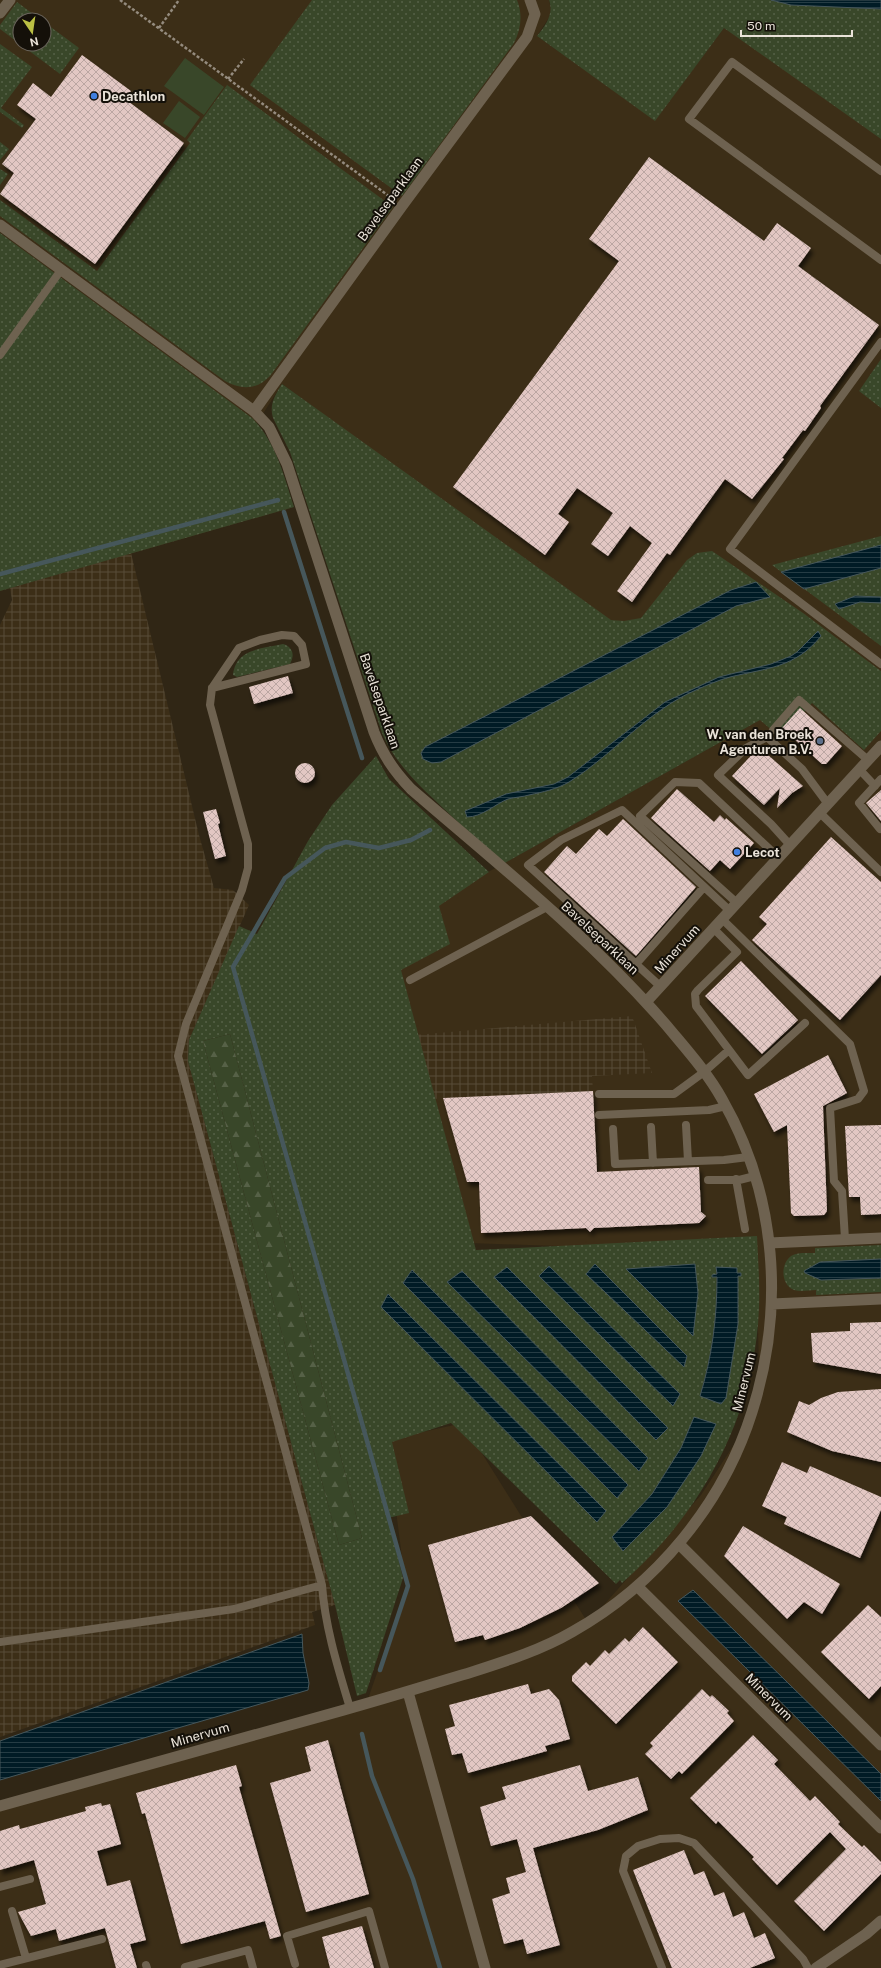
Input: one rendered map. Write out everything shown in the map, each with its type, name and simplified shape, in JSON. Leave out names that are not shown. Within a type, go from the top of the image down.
[{"type":"street","points":[[0,13],[10,0]]},
{"type":"street","name":"Bavelseparklaan","points":[[254,411],[402,206],[527,37],[535,14],[530,0]]},
{"type":"street","name":"Bavelseparklaan","points":[[0,225],[254,411],[269,427],[287,464],[374,732],[386,760],[411,789],[592,946],[646,1002]]},
{"type":"street","name":"Minervum","points":[[0,1806],[408,1692],[535,1650],[571,1633],[596,1617],[637,1586],[679,1544],[695,1524],[716,1493],[747,1428],[759,1388],[767,1352],[772,1304],[769,1243],[765,1214],[755,1176],[726,1106],[704,1072],[646,1002],[881,746]]},
{"type":"street","points":[[769,1243],[881,1238]]},
{"type":"street","points":[[772,1304],[881,1299]]},
{"type":"street","points":[[679,1544],[881,1745]]},
{"type":"street","name":"Minervum","points":[[637,1586],[881,1828]]},
{"type":"street","points":[[408,1692],[485,1968]]},
{"type":"street","points":[[816,1968],[866,1934],[881,1921]]},
{"type":"lane","points":[[881,171],[732,62],[689,119],[881,260]]},
{"type":"lane","points":[[0,355],[61,270]]},
{"type":"lane","points":[[881,342],[730,549],[881,664]]},
{"type":"lane","points":[[212,688],[306,664],[302,645],[294,636],[282,634],[239,648],[212,688],[210,705],[248,844],[248,868],[242,890],[186,1024],[178,1056],[322,1585],[324,1609],[334,1656],[350,1708]]},
{"type":"lane","points":[[773,730],[799,700],[868,760]]},
{"type":"lane","points":[[790,845],[771,824],[718,775],[746,748],[766,737],[802,769],[828,804]]},
{"type":"lane","points":[[860,770],[874,786]]},
{"type":"lane","points":[[880,829],[860,804],[881,779]]},
{"type":"lane","points":[[779,858],[700,783],[675,782],[640,816],[730,911],[850,1044],[864,1091],[858,1099],[830,1108],[834,1181],[842,1191],[845,1239]]},
{"type":"lane","points":[[661,987],[528,865],[561,840],[622,810],[730,911]]},
{"type":"lane","points":[[820,813],[881,872]]},
{"type":"lane","points":[[636,964],[704,887]]},
{"type":"lane","points":[[410,980],[547,907]]},
{"type":"lane","points":[[714,929],[737,952],[698,990],[695,999],[696,1006],[748,1075],[805,1023]]},
{"type":"lane","points":[[599,1094],[674,1094],[704,1072],[729,1050]]},
{"type":"lane","points":[[599,1115],[709,1110],[726,1106]]},
{"type":"lane","points":[[686,1125],[688,1161]]},
{"type":"lane","points":[[651,1127],[653,1162]]},
{"type":"lane","points":[[613,1129],[615,1164],[724,1160],[748,1157]]},
{"type":"lane","points":[[708,1180],[736,1179],[755,1176]]},
{"type":"lane","points":[[736,1179],[746,1229]]},
{"type":"lane","points":[[0,1642],[234,1609],[322,1585]]},
{"type":"lane","points":[[662,1968],[623,1871],[626,1856],[638,1846],[660,1839],[679,1838],[694,1843],[803,1959],[808,1968]]},
{"type":"lane","points":[[0,1887],[30,1879]]},
{"type":"lane","points":[[12,1911],[26,1958]]},
{"type":"lane","points":[[295,1964],[287,1936],[369,1911],[385,1968]]},
{"type":"lane","points":[[0,1965],[102,1939]]},
{"type":"lane","points":[[186,1968],[248,1950],[253,1968]]},
{"type":"path","points":[[120,0],[402,206]]},
{"type":"path","points":[[159,28],[179,0]]},
{"type":"path","points":[[228,79],[244,59]]},
{"type":"shaded area","points":[[0,0],[549,0],[551,9],[550,16],[537,36],[655,120],[724,28],[881,9],[881,1968],[0,1968],[0,1803],[368,1699],[406,1589],[387,1440],[463,1423],[588,1623],[701,1495],[760,1405],[756,1253],[469,1243],[381,932],[749,726],[282,384],[257,423],[274,450],[294,507],[0,591]]},
{"type":"shaded area","points":[[131,553],[199,835],[214,888],[233,890],[249,905],[189,1040],[188,1061],[335,1605],[312,1612],[315,1625],[0,1737],[0,625],[12,600],[10,588]]},
{"type":"shaded area","points":[[632,1016],[652,1073],[592,1076],[593,1091],[432,1099],[415,1035]]},
{"type":"green space","points":[[312,0],[517,0],[521,17],[514,43],[402,196],[250,85]]},
{"type":"green space","points":[[549,0],[771,0],[791,5],[881,9],[881,139],[724,28],[655,121],[537,36],[550,15]]},
{"type":"green space","points":[[17,2],[30,12],[12,12],[12,38],[0,29],[0,25]]},
{"type":"green space","points":[[52,28],[79,48],[60,74],[31,52],[52,52]]},
{"type":"green space","points":[[0,44],[32,67],[1,108],[24,125],[22,128],[0,112]]},
{"type":"green space","points":[[185,58],[224,87],[204,115],[164,86]]},
{"type":"green space","points":[[227,85],[393,207],[270,376],[260,384],[249,387],[237,386],[225,381],[0,216],[0,200],[97,271],[190,143],[187,140]]},
{"type":"green space","points":[[179,101],[200,117],[185,138],[163,123]]},
{"type":"green space","points":[[0,142],[9,149],[0,160]]},
{"type":"green space","points":[[0,169],[8,174],[0,185]]},
{"type":"green space","points":[[0,233],[252,418],[260,427],[273,449],[283,472],[294,507],[0,591]]},
{"type":"green space","points":[[881,359],[881,408],[859,391]]},
{"type":"green space","points":[[282,384],[611,620],[624,621],[641,618],[687,560],[697,553],[712,551],[803,613],[881,671],[881,731],[864,750],[812,703],[781,738],[760,720],[503,864],[417,783],[394,755],[382,733],[290,452],[273,418],[272,404]]},
{"type":"green space","points":[[881,536],[881,646],[772,565]]},
{"type":"green space","points":[[283,644],[291,649],[293,655],[290,664],[237,677],[233,675],[235,666],[239,659],[251,651]]},
{"type":"green space","points":[[376,756],[389,779],[489,872],[439,906],[450,944],[401,970],[476,1250],[757,1236],[759,1281],[759,1308],[755,1348],[747,1387],[735,1424],[719,1460],[699,1494],[677,1526],[651,1556],[622,1583],[620,1580],[616,1584],[451,1423],[392,1442],[409,1513],[388,1518],[403,1578],[366,1693],[357,1696],[335,1605],[188,1061],[189,1040],[239,926],[257,934],[308,841],[332,805]],"holes":[[[230,1034],[362,1538],[339,1545],[203,1041]],[[716,1268],[741,1274],[741,1276],[738,1276],[738,1324],[721,1404],[700,1396],[714,1332],[717,1284]],[[694,1417],[667,1507],[623,1550],[612,1537],[652,1494],[681,1448]]]},
{"type":"green space","points":[[230,1034],[362,1538],[339,1545],[203,1041]]},
{"type":"green space","points":[[881,1245],[881,1259],[820,1262],[805,1271],[821,1280],[881,1278],[881,1292],[816,1295],[816,1290],[794,1290],[786,1284],[784,1279],[785,1264],[793,1255],[815,1253],[815,1248]]},
{"type":"water","points":[[771,0],[881,0],[881,9],[791,5]]},
{"type":"water","points":[[881,545],[881,568],[804,589],[781,572]]},
{"type":"water","points":[[756,582],[770,597],[736,606],[441,762],[432,763],[423,759],[421,753],[425,747],[731,590]]},
{"type":"water","points":[[855,596],[881,597],[881,603],[860,602],[839,609],[835,604]]},
{"type":"water","points":[[818,631],[821,636],[811,647],[791,661],[768,669],[730,677],[700,688],[678,699],[646,721],[601,759],[569,782],[545,791],[508,799],[483,813],[467,817],[465,811],[506,794],[554,784],[568,777],[665,702],[719,677],[771,664],[791,656]]},
{"type":"water","points":[[881,1259],[881,1278],[821,1280],[805,1273],[804,1271],[820,1262]]},
{"type":"water","points":[[595,1264],[687,1356],[684,1367],[586,1274]]},
{"type":"water","points":[[695,1264],[698,1293],[693,1336],[626,1269]]},
{"type":"water","points":[[549,1266],[680,1394],[673,1406],[539,1276]]},
{"type":"water","points":[[507,1267],[668,1428],[656,1440],[494,1277]]},
{"type":"water","points":[[716,1267],[737,1268],[737,1273],[741,1273],[741,1276],[738,1276],[738,1324],[726,1398],[721,1404],[700,1396],[708,1367],[713,1337],[717,1277],[712,1277],[712,1275],[717,1274]]},
{"type":"water","points":[[412,1270],[628,1485],[617,1498],[403,1283]]},
{"type":"water","points":[[462,1271],[648,1458],[639,1471],[447,1282]]},
{"type":"water","points":[[388,1294],[606,1511],[597,1522],[381,1307]]},
{"type":"water","points":[[694,1417],[716,1424],[701,1456],[667,1507],[623,1551],[612,1537],[652,1494],[681,1448]]},
{"type":"water","points":[[693,1590],[881,1774],[881,1801],[678,1601]]},
{"type":"water","points":[[302,1634],[303,1653],[309,1683],[308,1690],[0,1780],[0,1741]]},
{"type":"building","points":[[82,55],[131,91],[125,99],[184,143],[95,264],[0,194],[14,173],[2,164],[36,119],[17,105],[33,83],[51,97]]},
{"type":"building","points":[[649,157],[764,241],[777,223],[811,248],[798,266],[879,325],[820,406],[821,408],[805,431],[803,430],[782,458],[784,459],[752,499],[725,479],[670,555],[667,553],[632,602],[617,591],[652,543],[630,526],[608,556],[591,544],[613,513],[577,488],[558,514],[569,522],[545,555],[453,487],[619,261],[589,239]]},
{"type":"building","points":[[288,676],[293,693],[254,704],[249,687]]},
{"type":"building","points":[[800,708],[842,746],[826,764],[822,764],[782,728]]},
{"type":"building","points":[[759,747],[803,786],[792,793],[777,808],[780,788],[764,805],[732,776]]},
{"type":"building","points":[[305,763],[312,766],[315,773],[312,780],[305,783],[298,780],[295,773],[298,766]]},
{"type":"building","points":[[677,789],[714,822],[720,815],[725,820],[726,818],[754,843],[730,869],[720,860],[710,871],[651,818]]},
{"type":"building","points":[[881,790],[881,821],[866,803]]},
{"type":"building","points":[[216,809],[226,856],[215,859],[203,812]]},
{"type":"building","points":[[623,819],[696,887],[636,956],[544,872],[567,846],[576,854],[599,829],[607,836]]},
{"type":"building","points":[[831,837],[881,882],[881,975],[840,1020],[752,940],[767,924],[759,917]]},
{"type":"building","points":[[741,961],[798,1020],[762,1054],[705,996]]},
{"type":"building","points":[[828,1055],[847,1093],[823,1106],[827,1211],[824,1215],[794,1216],[791,1213],[787,1125],[774,1132],[754,1094]]},
{"type":"building","points":[[593,1091],[597,1172],[699,1167],[701,1212],[706,1216],[699,1223],[594,1228],[590,1232],[586,1228],[481,1233],[479,1182],[467,1182],[443,1098]]},
{"type":"building","points":[[881,1125],[881,1214],[861,1215],[860,1197],[849,1197],[845,1126]]},
{"type":"building","points":[[881,1322],[881,1374],[813,1362],[811,1333],[850,1331],[850,1323]]},
{"type":"building","points":[[881,1389],[881,1462],[832,1451],[787,1432],[799,1401],[809,1405],[821,1398],[838,1392]]},
{"type":"building","points":[[782,1462],[807,1473],[810,1466],[881,1497],[881,1510],[860,1558],[784,1524],[787,1517],[762,1506]]},
{"type":"building","points":[[531,1516],[599,1583],[561,1608],[520,1628],[485,1640],[483,1635],[455,1642],[428,1545]]},
{"type":"building","points":[[743,1526],[840,1584],[822,1614],[804,1602],[787,1619],[724,1556]]},
{"type":"building","points":[[868,1605],[881,1617],[881,1686],[869,1699],[821,1652]]},
{"type":"building","points":[[643,1627],[678,1662],[616,1724],[572,1681],[572,1676],[586,1662],[590,1666],[605,1650],[609,1654],[625,1638],[629,1642]]},
{"type":"building","points":[[528,1684],[531,1694],[549,1689],[559,1700],[570,1739],[545,1746],[547,1751],[468,1773],[462,1753],[452,1755],[445,1729],[455,1726],[449,1705]]},
{"type":"building","points":[[702,1689],[710,1697],[712,1695],[729,1711],[727,1713],[734,1721],[682,1774],[679,1771],[671,1779],[645,1754],[653,1746],[650,1743]]},
{"type":"building","points":[[753,1735],[778,1760],[774,1764],[810,1801],[815,1796],[840,1822],[838,1824],[862,1847],[864,1845],[881,1862],[881,1874],[824,1931],[794,1901],[846,1849],[830,1832],[777,1885],[752,1859],[754,1857],[718,1821],[716,1824],[690,1798]]},
{"type":"building","points":[[328,1740],[369,1894],[306,1912],[270,1783],[311,1771],[305,1747]]},
{"type":"building","points":[[236,1765],[242,1786],[239,1787],[281,1936],[270,1939],[265,1921],[181,1944],[145,1813],[142,1814],[136,1793]]},
{"type":"building","points":[[580,1765],[588,1791],[638,1777],[648,1810],[598,1830],[533,1848],[560,1945],[527,1954],[523,1939],[504,1944],[492,1899],[510,1893],[506,1878],[526,1872],[517,1839],[491,1846],[480,1807],[506,1799],[502,1787]]},
{"type":"building","points":[[101,1803],[102,1806],[110,1804],[121,1844],[97,1851],[107,1886],[130,1880],[146,1940],[130,1944],[137,1968],[116,1968],[105,1928],[59,1941],[56,1929],[31,1936],[18,1912],[46,1904],[34,1860],[0,1870],[0,1831],[19,1825],[20,1829],[86,1811],[85,1807]]},
{"type":"building","points":[[684,1850],[694,1875],[704,1871],[714,1896],[724,1892],[733,1917],[744,1912],[754,1938],[765,1933],[775,1958],[750,1968],[672,1968],[633,1870]]},
{"type":"building","points":[[362,1926],[374,1968],[330,1968],[322,1937]]},
{"type":"waterway","points":[[0,574],[278,500]]},
{"type":"waterway","points":[[284,512],[362,758]]},
{"type":"waterway","points":[[380,1670],[408,1586],[233,967],[285,878],[325,848],[346,842],[379,848],[411,840],[430,830]]},
{"type":"waterway","points":[[362,1734],[372,1776],[413,1879],[440,1968]]},
{"type":"place","name":"Decathlon","points":[[94,96]]},
{"type":"place","name":"W. van den Broek Agenturen B.V.","points":[[820,741]]},
{"type":"place","name":"Lecot","points":[[737,852]]}]
